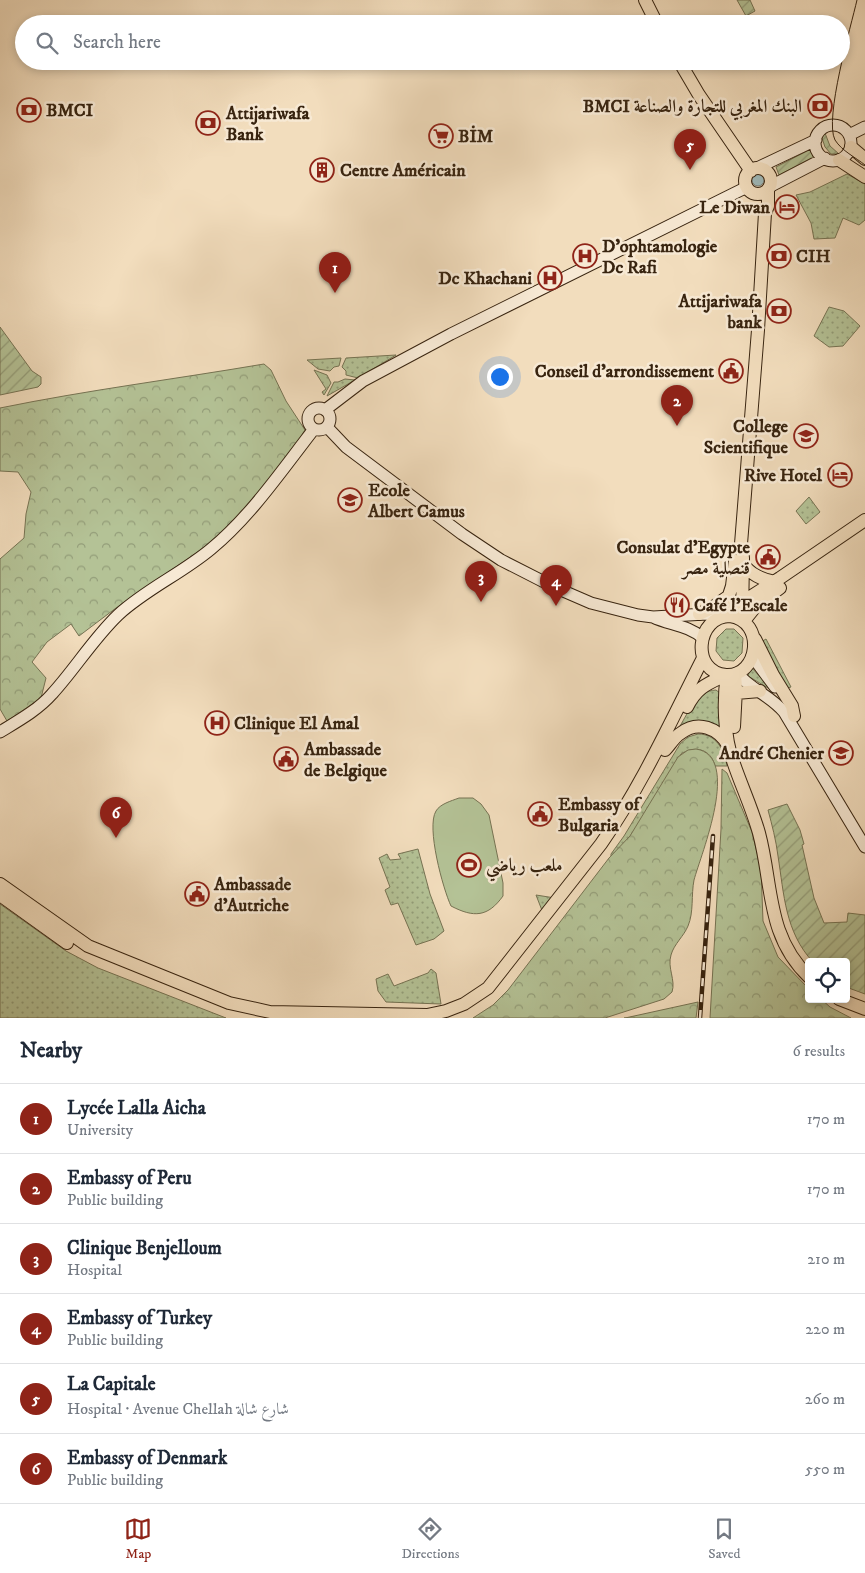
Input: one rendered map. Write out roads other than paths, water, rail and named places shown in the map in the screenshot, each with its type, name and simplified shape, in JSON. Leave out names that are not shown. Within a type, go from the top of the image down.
[{"type":"main road","points":[[684,70],[699,95],[754,170]]},
{"type":"main road","points":[[850,141],[865,159]]},
{"type":"main road","points":[[840,160],[865,177]]},
{"type":"main road","points":[[743,621],[743,563],[741,544],[765,213],[768,206],[766,190],[770,178],[763,169],[754,170],[746,178],[747,187],[754,193],[766,190]]},
{"type":"main road","points":[[731,674],[714,671],[707,666],[703,658],[701,650],[703,638],[709,625],[865,520]]},
{"type":"main road","points":[[743,621],[760,602],[865,530]]},
{"type":"main road","points":[[723,617],[729,596],[736,554],[741,544]]},
{"type":"main road","points":[[743,563],[750,572],[775,582]]},
{"type":"main road","points":[[699,614],[712,608],[729,596]]},
{"type":"main road","points":[[723,617],[734,616],[743,621],[753,634],[769,668],[792,706],[791,717]]},
{"type":"main road","points":[[453,1018],[478,1006],[501,986],[606,850],[623,825],[694,694],[704,686],[748,665],[752,656],[753,634]]},
{"type":"main road","points":[[0,884],[70,935],[97,950],[236,1005],[270,1012],[418,1015],[446,1012],[473,1000],[495,981],[601,844],[655,752],[703,658]]},
{"type":"main road","points":[[731,674],[736,692],[734,727],[738,753],[766,826],[771,848],[777,899],[783,921],[792,941],[805,959]]},
{"type":"main road","points":[[731,674],[725,692],[728,745],[758,830],[776,924],[788,951],[805,972]]},
{"type":"main road","points":[[736,692],[760,691]]},
{"type":"main road","points":[[665,750],[681,732],[698,726],[716,731],[728,745]]},
{"type":"main road","points":[[0,895],[64,941],[94,957],[213,1006],[241,1015],[260,1018]]},
{"type":"main road","points":[[850,995],[865,1001]]},
{"type":"main road","points":[[850,1003],[865,1009]]},
{"type":"street","points":[[850,141],[842,127],[832,125],[821,130],[816,140],[817,150],[825,158],[832,161],[840,160],[848,153],[850,141],[865,127]]},
{"type":"street","points":[[754,170],[816,140]]},
{"type":"street","points":[[766,190],[825,158]]},
{"type":"street","points":[[325,410],[363,381],[438,341],[747,187]]},
{"type":"street","points":[[318,408],[325,410],[330,416],[327,427],[321,430],[314,428],[309,421],[310,413],[318,408]]},
{"type":"street","points":[[327,427],[346,447],[434,514],[501,560],[554,587],[591,603],[622,612],[653,617],[699,614],[723,617]]},
{"type":"street","points":[[0,732],[30,713],[52,694],[97,636],[122,612],[149,590],[209,551],[227,535],[314,428]]},
{"type":"street","points":[[653,617],[692,630],[703,638]]},
{"type":"street","points":[[752,656],[865,835]]},
{"type":"street","points":[[731,674],[760,691],[791,717],[865,847]]},
{"type":"water","points":[[758,174],[764,180],[758,186],[752,180]]},
{"type":"tram line","points":[[850,29],[857,0]]},
{"type":"tram line","points":[[841,70],[833,113],[835,140],[845,151],[865,165]]},
{"type":"railway","points":[[700,1018],[713,836]]},
{"type":"place","name":"BMCI البنك المغربي للتجارة والصناعة","points":[[820,106]]},
{"type":"place","name":"BMCI","points":[[29,110]]},
{"type":"place","name":"Attijariwafa Bank","points":[[208,123]]},
{"type":"place","name":"BİM","points":[[441,136]]},
{"type":"place","name":"Centre Américain","points":[[322,170]]},
{"type":"place","name":"La Capitale","points":[[690,170]]},
{"type":"place","name":"Le Diwan","points":[[787,207]]},
{"type":"place","name":"D'ophtamologie Dc Rafi","points":[[585,256]]},
{"type":"place","name":"CIH","points":[[779,256]]},
{"type":"place","name":"Dc Khachani","points":[[550,278]]},
{"type":"place","name":"Lycée Lalla Aicha","points":[[335,293]]},
{"type":"place","name":"Attijariwafa bank","points":[[779,311]]},
{"type":"place","name":"Conseil d'arrondissement","points":[[731,371]]},
{"type":"place","name":"Embassy of Peru","points":[[677,426]]},
{"type":"place","name":"College Scientifique","points":[[806,436]]},
{"type":"place","name":"Rive Hotel","points":[[840,475]]},
{"type":"place","name":"Ecole Albert Camus","points":[[350,500]]},
{"type":"place","name":"Consulat d'Egypte قنصلية مصر","points":[[768,557]]},
{"type":"place","name":"Clinique Benjelloum","points":[[481,602]]},
{"type":"place","name":"Café l'Escale","points":[[677,605]]},
{"type":"place","name":"Embassy of Turkey","points":[[556,606]]},
{"type":"place","name":"Clinique El Amal","points":[[217,723]]},
{"type":"place","name":"André Chenier","points":[[841,753]]},
{"type":"place","name":"Ambassade de Belgique","points":[[286,759]]},
{"type":"place","name":"Embassy of Bulgaria","points":[[540,814]]},
{"type":"place","name":"Embassy of Denmark","points":[[116,838]]},
{"type":"place","name":"ملعب رياضي","points":[[469,865]]},
{"type":"place","name":"Ambassade d'Autriche","points":[[197,894]]}]
